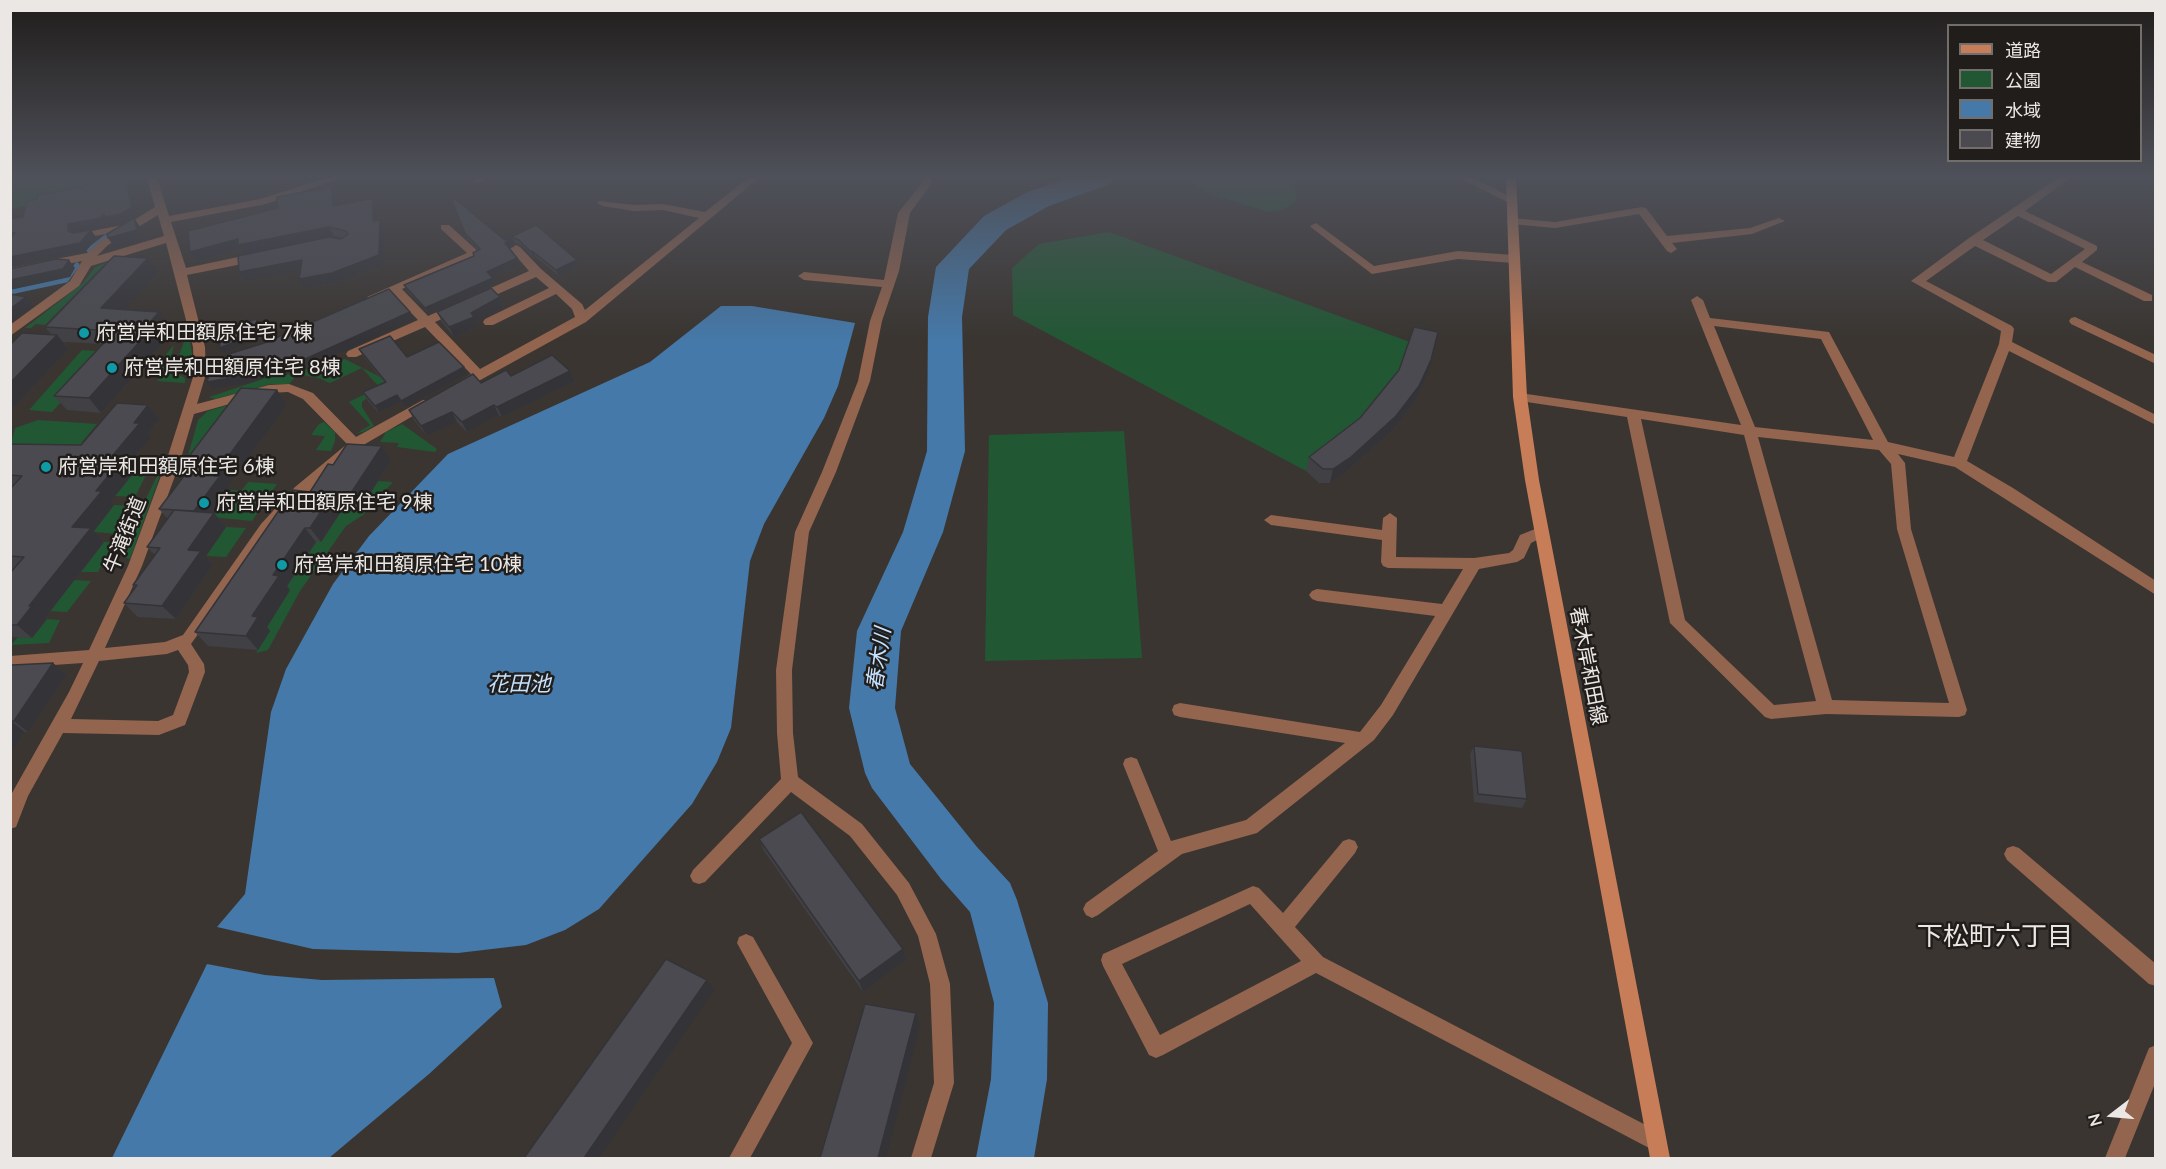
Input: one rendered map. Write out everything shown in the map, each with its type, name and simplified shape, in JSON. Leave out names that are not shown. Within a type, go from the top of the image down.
[{"type":"main road","name":"春木岸和田線","points":[[1513,233],[1520,397],[1540,532],[1658,1150]]},
{"type":"street","points":[[80,236],[96,233]]},
{"type":"street","points":[[10,332],[75,283],[89,260],[104,243],[120,233]]},
{"type":"street","name":"牛滝街道","points":[[10,821],[21,793],[95,655],[156,513],[205,364],[169,233]]},
{"type":"street","points":[[363,302],[475,254],[451,233]]},
{"type":"street","points":[[10,662],[167,648],[188,639],[266,528],[300,491],[355,444],[582,319],[688,233]]},
{"type":"street","points":[[900,233],[888,284],[876,321],[864,381],[829,472],[802,532],[784,670],[784,733],[790,781],[856,830],[903,889],[927,934],[940,984],[944,1083],[921,1158]]},
{"type":"street","points":[[1324,233],[1372,270],[1458,255],[1514,260]]},
{"type":"street","points":[[1659,233],[1667,244],[1742,233]]},
{"type":"street","points":[[1959,463],[2005,344],[2008,329],[1917,281],[1984,233]]},
{"type":"street","points":[[1973,240],[2052,279],[2093,248],[2061,233]]},
{"type":"street","points":[[10,272],[89,260],[171,238]]},
{"type":"street","points":[[516,249],[537,272],[578,307],[582,319]]},
{"type":"street","points":[[181,273],[269,255]]},
{"type":"street","points":[[2075,263],[2148,298]]},
{"type":"street","points":[[352,354],[537,272]]},
{"type":"street","points":[[804,276],[888,284]]},
{"type":"street","points":[[394,288],[479,375]]},
{"type":"street","points":[[489,322],[557,289]]},
{"type":"street","points":[[1697,300],[1750,431],[1826,707]]},
{"type":"street","points":[[1633,414],[1678,623],[1771,712],[1826,707],[1959,710],[1904,529],[1898,464],[1883,446],[1825,335],[1706,321]]},
{"type":"street","points":[[2075,321],[2156,360]]},
{"type":"street","points":[[2005,344],[2156,421]]},
{"type":"street","points":[[189,411],[269,389],[289,388],[308,396],[355,444]]},
{"type":"street","points":[[1520,397],[1750,431],[1883,446],[1959,463],[2008,492],[2156,589]]},
{"type":"street","points":[[1390,518],[1388,562],[1474,564],[1512,558],[1519,554],[1525,539],[1540,532]]},
{"type":"street","points":[[1271,520],[1390,536]]},
{"type":"street","points":[[1092,909],[1178,847],[1251,827],[1362,740],[1387,710],[1474,564]]},
{"type":"street","points":[[1317,595],[1446,610]]},
{"type":"street","points":[[58,726],[159,728],[179,720],[197,672],[196,664],[181,642]]},
{"type":"street","points":[[1180,710],[1362,740]]},
{"type":"street","points":[[1131,764],[1168,854]]},
{"type":"street","points":[[699,876],[790,781]]},
{"type":"street","points":[[1283,927],[1350,847]]},
{"type":"street","points":[[2013,854],[2156,978]]},
{"type":"street","points":[[1316,963],[1156,1047],[1110,960],[1253,894],[1316,963],[1658,1150]]},
{"type":"street","points":[[739,1158],[749,1144],[803,1043],[746,943]]},
{"type":"street","points":[[2115,1158],[2156,1055]]},
{"type":"green space","points":[[1111,233],[1410,342],[1395,385],[1306,471],[1013,315],[1012,268],[1039,244]]},
{"type":"green space","points":[[119,258],[116,266],[104,265],[45,325],[36,324],[31,328],[25,328],[83,283],[95,267]]},
{"type":"green space","points":[[188,331],[193,359],[194,374],[175,366]]},
{"type":"green space","points":[[174,345],[168,369],[185,378],[185,383],[157,381],[162,374],[150,373]]},
{"type":"green space","points":[[82,350],[106,352],[52,412],[29,410]]},
{"type":"green space","points":[[345,359],[388,381],[362,402],[362,407],[374,426],[363,432],[357,433],[370,425],[349,402],[379,387],[362,368],[330,383],[298,374],[289,384],[271,384],[215,399],[209,397],[284,372],[286,375]]},
{"type":"green space","points":[[240,402],[182,477],[198,420],[208,411]]},
{"type":"green space","points":[[38,420],[97,424],[79,449],[11,445],[15,428]]},
{"type":"green space","points":[[324,422],[335,432],[335,441],[331,451],[316,450],[325,436],[311,435],[319,424]]},
{"type":"green space","points":[[402,424],[437,449],[435,452],[397,447],[399,443],[380,442],[386,432]]},
{"type":"green space","points":[[1124,431],[1142,658],[985,661],[989,435]]},
{"type":"green space","points":[[136,470],[148,471],[135,497],[115,496]]},
{"type":"green space","points":[[161,473],[130,559],[122,556],[120,552],[157,476]]},
{"type":"green space","points":[[378,481],[393,482],[363,515],[346,526],[300,591],[268,650],[256,653],[270,631],[265,630],[290,590],[285,589],[316,542],[321,542],[344,507]]},
{"type":"green space","points":[[248,482],[277,484],[252,521],[212,517],[231,490],[241,491]]},
{"type":"green space","points":[[114,505],[132,506],[118,534],[93,532]]},
{"type":"green space","points":[[226,527],[246,528],[226,557],[206,556]]},
{"type":"green space","points":[[104,542],[114,542],[98,572],[81,572]]},
{"type":"green space","points":[[74,580],[91,581],[67,612],[50,611]]},
{"type":"green space","points":[[47,619],[60,620],[49,643],[11,645],[18,637],[32,638]]},
{"type":"water","name":"花田池","points":[[721,306],[752,306],[855,323],[838,386],[824,418],[764,524],[750,561],[731,728],[717,762],[692,804],[599,909],[565,930],[526,945],[458,953],[313,949],[217,927],[245,894],[271,712],[286,669],[333,584],[369,536],[448,454],[650,362]]},
{"type":"water","points":[[207,964],[265,975],[322,980],[494,978],[502,1007],[429,1074],[329,1158],[112,1158]]},
{"type":"building","points":[[13,233],[89,233],[80,243],[10,257],[10,239],[15,233]]},
{"type":"building","points":[[109,233],[128,233],[108,238],[107,234]]},
{"type":"building","points":[[188,233],[301,233],[238,245],[238,239],[190,252]]},
{"type":"building","points":[[380,233],[379,255],[332,273],[299,279],[302,260],[239,272],[238,256],[329,237],[341,239],[348,234]]},
{"type":"building","points":[[465,233],[496,233],[505,240],[520,233],[545,233],[577,260],[556,270],[519,240],[512,237],[505,243],[517,258],[487,272],[493,278],[425,308],[404,285],[474,256],[473,253],[480,249]]},
{"type":"building","points":[[114,256],[148,258],[101,308],[159,312],[144,329],[151,329],[89,398],[54,396],[115,331],[45,327]]},
{"type":"building","points":[[56,259],[69,260],[63,269],[10,280],[10,269]]},
{"type":"building","points":[[491,288],[500,297],[471,313],[474,317],[449,327],[437,312]]},
{"type":"building","points":[[389,289],[410,312],[294,364],[289,358],[248,375],[207,382],[213,359],[264,343]]},
{"type":"building","points":[[10,294],[26,297],[10,309]]},
{"type":"building","points":[[256,319],[261,332],[219,348],[224,329]]},
{"type":"building","points":[[1414,327],[1438,332],[1431,360],[1419,386],[1396,416],[1351,457],[1333,469],[1323,469],[1309,457],[1360,418],[1399,370]]},
{"type":"building","points":[[22,333],[57,335],[10,383],[10,345]]},
{"type":"building","points":[[390,336],[407,357],[439,342],[464,367],[401,401],[397,395],[375,406],[363,392],[386,382],[359,349]]},
{"type":"building","points":[[552,355],[570,371],[462,422],[452,412],[421,426],[409,410],[473,374],[481,383],[506,370],[511,376]]},
{"type":"building","points":[[241,388],[277,390],[214,476],[220,476],[194,511],[159,509],[187,472],[177,472]]},
{"type":"building","points":[[117,403],[148,405],[134,423],[140,423],[113,455],[124,456],[96,491],[102,491],[72,527],[91,528],[29,606],[32,606],[17,625],[10,625],[10,573],[24,557],[10,556],[10,489],[22,476],[10,475],[10,444],[81,445]]},
{"type":"building","points":[[347,444],[382,446],[351,493],[334,492],[310,528],[305,528],[273,575],[279,576],[252,616],[258,617],[246,636],[195,632],[293,490],[310,492],[328,464],[333,465]]},
{"type":"building","points":[[174,510],[214,513],[188,550],[201,551],[162,606],[124,603],[137,585],[133,585],[160,548],[147,547]]},
{"type":"building","points":[[53,663],[14,721],[10,721],[10,666]]},
{"type":"building","points":[[1474,746],[1522,751],[1527,799],[1478,794]]},
{"type":"building","points":[[801,812],[903,949],[859,981],[759,839]]},
{"type":"building","points":[[666,959],[707,980],[584,1158],[524,1158]]},
{"type":"building","points":[[865,1004],[916,1013],[878,1158],[820,1158]]},
{"type":"waterway","name":"春木川","points":[[986,233],[953,267],[945,317],[946,451],[923,532],[879,631],[872,708],[889,773],[959,863],[992,900],[1021,1003],[1019,1079],[1005,1158]]},
{"type":"waterway","points":[[89,250],[106,237]]},
{"type":"waterway","points":[[10,292],[66,280],[77,265]]},
{"type":"place","name":"府営岸和田額原住宅 7棟","points":[[84,333]]},
{"type":"place","name":"府営岸和田額原住宅 8棟","points":[[112,368]]},
{"type":"place","name":"府営岸和田額原住宅 6棟","points":[[46,467]]},
{"type":"place","name":"府営岸和田額原住宅 9棟","points":[[204,503]]},
{"type":"place","name":"府営岸和田額原住宅 10棟","points":[[282,565]]},
{"type":"district","name":"下松町六丁目","points":[[1995,937]]}]
